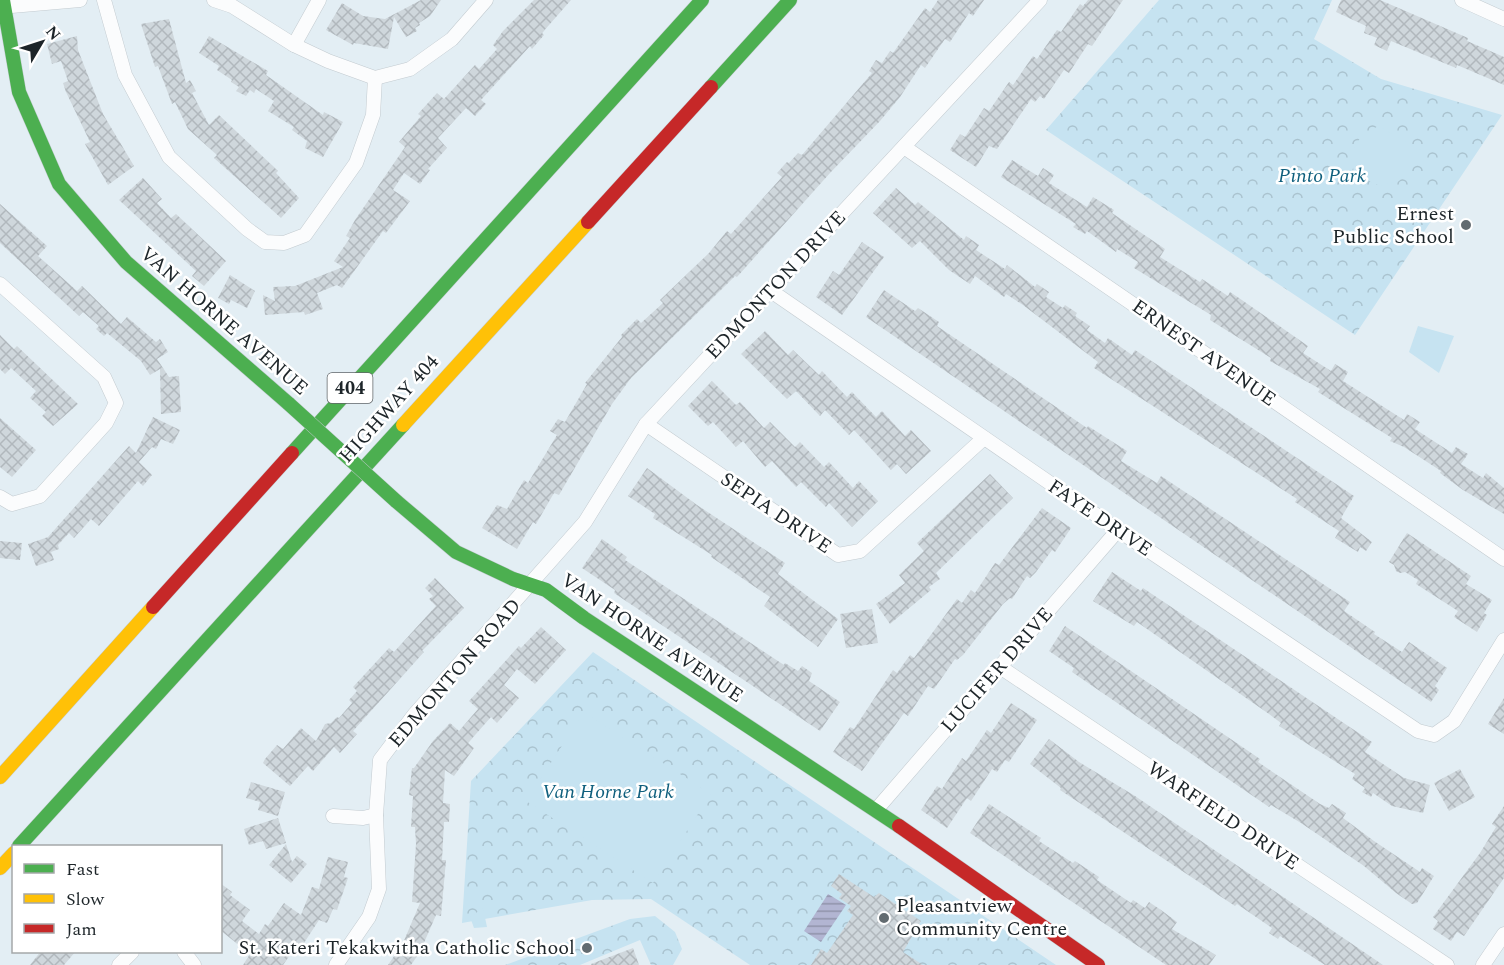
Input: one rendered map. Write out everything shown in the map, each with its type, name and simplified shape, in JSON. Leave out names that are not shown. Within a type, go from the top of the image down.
[{"type":"main road","name":"404","points":[[0,777],[702,0]]},
{"type":"main road","name":"HIGHWAY 404","points":[[20,845],[790,0]]},
{"type":"main road","name":"VAN HORNE AVENUE","points":[[2,5],[19,92],[59,184],[126,262],[396,501],[456,552],[531,586],[546,590],[584,618],[876,810],[1098,965]]},
{"type":"main road","points":[[0,868],[12,855]]},
{"type":"street","points":[[2,5],[80,0]]},
{"type":"street","points":[[104,0],[125,75],[170,157],[247,229],[265,242],[284,243],[305,234],[356,163],[373,115],[375,78]]},
{"type":"street","points":[[214,0],[232,6],[294,45],[328,62],[375,78],[410,69],[452,39],[486,0]]},
{"type":"street","points":[[294,45],[319,0]]},
{"type":"street","name":"EDMONTON DRIVE","points":[[531,586],[585,522],[646,424],[1040,0]]},
{"type":"street","points":[[1462,0],[1504,19]]},
{"type":"street","name":"ERNEST AVENUE","points":[[904,147],[1504,559]]},
{"type":"street","points":[[0,284],[104,377],[116,403],[106,423],[40,496],[12,504],[0,497]]},
{"type":"street","name":"FAYE DRIVE","points":[[771,291],[1118,530],[1418,731],[1434,735],[1454,721],[1504,640]]},
{"type":"street","name":"SEPIA DRIVE","points":[[646,424],[838,555],[860,551],[984,438]]},
{"type":"street","name":"LUCIFER DRIVE","points":[[876,810],[1118,530]]},
{"type":"street","name":"EDMONTON ROAD","points":[[336,965],[369,917],[379,889],[376,815],[380,760],[414,715],[531,586]]},
{"type":"street","name":"WARFIELD DRIVE","points":[[1000,667],[1447,965]]},
{"type":"street","points":[[333,816],[363,818],[376,815]]},
{"type":"street","points":[[1483,965],[1504,934]]},
{"type":"street","points":[[119,965],[130,953]]},
{"type":"green space","name":"Pinto Park","points":[[1159,0],[1332,0],[1314,39],[1381,79],[1502,115],[1355,335],[1046,130]]},
{"type":"green space","points":[[1378,126],[1422,151],[1399,181],[1380,186],[1354,174],[1351,154],[1360,138]]},
{"type":"green space","points":[[1418,326],[1454,336],[1439,373],[1409,352]]},
{"type":"green space","name":"Van Horne Park","points":[[593,652],[1056,965],[750,965],[651,899],[592,900],[462,923],[471,781]]},
{"type":"green space","points":[[584,712],[711,794],[653,883],[526,801]]},
{"type":"green space","points":[[483,908],[487,927],[474,928],[470,917]]},
{"type":"green space","points":[[655,916],[675,932],[682,949],[673,965],[651,965],[640,940],[580,965],[505,965],[630,919]]},
{"type":"shaded area","points":[[828,894],[846,905],[821,942],[804,931]]},
{"type":"building","points":[[421,0],[441,0],[430,16],[415,28],[417,31],[406,37],[394,17],[388,49],[354,43],[353,45],[326,30],[342,3],[363,16],[385,19]]},
{"type":"building","points":[[534,0],[571,0],[542,33],[544,35],[532,49],[530,46],[481,100],[486,104],[475,116],[466,108],[438,138],[447,148],[428,169],[430,170],[420,184],[404,173],[393,190],[410,201],[386,233],[383,231],[342,288],[337,285],[317,293],[323,309],[305,315],[304,312],[265,315],[263,295],[275,301],[273,287],[295,286],[343,267],[334,261],[350,238],[346,236],[405,147],[399,142],[421,116],[418,114],[437,93],[444,99],[475,65],[479,69],[497,49],[493,45],[503,31]]},
{"type":"building","points":[[938,0],[984,0],[973,16],[969,13],[950,42],[945,39],[925,68],[921,65],[900,97],[880,121],[737,277],[735,276],[631,378],[612,404],[559,495],[554,493],[536,524],[533,522],[517,549],[482,528],[497,505],[507,509],[524,480],[528,483],[557,435],[550,431],[558,419],[565,422],[587,384],[585,383],[622,337],[621,335],[637,319],[641,323],[663,303],[660,300],[709,253],[727,231],[731,234],[782,177],[777,173],[798,153],[802,155],[872,73],[869,71],[876,60],[882,63],[890,51],[893,53],[925,8],[930,12]]},
{"type":"building","points":[[1088,0],[1123,0],[1092,46],[1088,44],[1069,73],[1064,70],[1044,99],[1040,96],[1035,102],[1031,99],[997,149],[989,146],[976,167],[950,150],[960,134],[965,137],[984,108],[989,111],[1009,82],[1013,85],[1033,56],[1037,59],[1057,30],[1061,32],[1080,4],[1083,6]]},
{"type":"building","points":[[1341,0],[1380,0],[1468,38],[1467,41],[1504,57],[1504,85],[1391,41],[1387,51],[1374,45],[1377,38],[1364,33],[1366,26],[1336,12]]},
{"type":"building","points":[[169,19],[186,83],[190,80],[196,91],[192,93],[209,125],[219,115],[278,171],[276,173],[299,198],[281,218],[214,158],[217,155],[188,129],[175,102],[172,104],[158,66],[155,67],[141,24]]},
{"type":"building","points":[[77,36],[78,50],[103,114],[134,166],[108,185],[85,144],[90,142],[66,92],[63,83],[68,81],[61,61],[52,64],[47,44]]},
{"type":"building","points":[[209,36],[268,71],[266,75],[323,115],[324,112],[343,122],[323,157],[305,148],[307,141],[292,130],[294,127],[268,111],[274,101],[256,89],[254,93],[250,90],[246,96],[236,91],[239,87],[217,70],[219,66],[199,53]]},
{"type":"building","points":[[1012,160],[1038,176],[1043,168],[1054,175],[1049,183],[1087,207],[1093,197],[1114,210],[1112,213],[1165,249],[1160,257],[1200,282],[1202,279],[1228,296],[1230,292],[1308,346],[1303,353],[1331,371],[1335,364],[1348,372],[1343,381],[1404,420],[1407,414],[1420,422],[1415,429],[1452,453],[1456,447],[1468,454],[1461,464],[1483,478],[1486,473],[1504,488],[1504,514],[1463,490],[1440,473],[1441,471],[1404,447],[1390,441],[1392,438],[1318,392],[1320,389],[1270,361],[1271,358],[1210,320],[1211,315],[1134,268],[1138,262],[1117,249],[1116,252],[1087,231],[1085,234],[1073,227],[1076,224],[1001,177]]},
{"type":"building","points":[[143,178],[162,199],[157,203],[171,218],[176,214],[226,261],[204,286],[192,276],[196,271],[119,200]]},
{"type":"building","points":[[896,188],[915,205],[918,202],[964,240],[966,236],[979,245],[976,250],[1005,269],[1007,265],[1035,287],[1037,284],[1049,292],[1046,297],[1063,308],[1065,305],[1077,313],[1075,316],[1090,326],[1087,330],[1105,343],[1108,338],[1132,355],[1135,350],[1354,496],[1341,518],[1372,542],[1366,551],[1360,547],[1358,552],[1335,538],[1339,531],[1295,502],[1297,499],[1094,368],[1098,362],[1023,305],[1006,294],[1004,297],[975,276],[970,284],[949,270],[920,241],[912,248],[873,213]]},
{"type":"building","points":[[0,204],[47,246],[38,256],[77,291],[82,286],[121,324],[127,317],[156,342],[160,339],[168,352],[157,359],[169,377],[179,376],[181,412],[161,414],[160,369],[150,375],[141,361],[107,333],[104,336],[96,329],[99,326],[83,312],[79,316],[0,243]]},
{"type":"building","points":[[862,242],[884,257],[842,315],[816,297],[833,271],[839,275]]},
{"type":"building","points":[[230,275],[255,291],[247,308],[231,300],[229,304],[218,298]]},
{"type":"building","points":[[884,290],[915,311],[918,308],[939,322],[937,326],[1087,428],[1088,426],[1127,451],[1121,461],[1157,483],[1161,476],[1350,602],[1344,611],[1375,632],[1374,634],[1402,652],[1409,642],[1447,668],[1435,686],[1439,690],[1431,702],[866,317]]},
{"type":"building","points":[[765,331],[788,355],[793,350],[819,375],[822,371],[847,397],[852,392],[876,417],[882,411],[905,436],[911,430],[931,451],[906,474],[897,464],[891,470],[854,430],[849,435],[825,410],[820,416],[796,391],[787,399],[741,354]]},
{"type":"building","points":[[0,335],[14,349],[17,346],[78,404],[53,426],[42,416],[46,412],[30,398],[36,391],[11,368],[5,374],[0,369]]},
{"type":"building","points":[[712,381],[736,405],[740,402],[764,428],[770,422],[795,447],[800,442],[824,467],[829,462],[853,488],[859,481],[878,501],[852,527],[829,503],[826,507],[801,482],[796,487],[772,461],[765,467],[743,441],[736,447],[713,422],[708,426],[688,406]]},
{"type":"building","points":[[153,417],[180,430],[173,444],[161,439],[156,449],[152,447],[139,462],[152,475],[143,486],[138,481],[99,526],[91,519],[74,538],[69,533],[58,545],[59,549],[51,552],[54,560],[36,566],[28,544],[48,537],[129,446],[136,453]]},
{"type":"building","points":[[0,418],[36,450],[12,477],[0,467]]},
{"type":"building","points":[[647,468],[697,505],[785,563],[778,574],[838,619],[818,647],[764,606],[770,597],[711,557],[712,555],[653,518],[655,514],[628,496]]},
{"type":"building","points":[[990,474],[1013,498],[936,573],[940,579],[929,587],[931,590],[890,624],[876,604],[905,583],[899,575],[924,551],[917,543]]},
{"type":"building","points":[[1042,508],[1071,528],[1055,552],[1052,550],[1030,578],[1027,576],[1012,599],[1010,598],[1003,604],[963,655],[955,659],[934,689],[928,686],[908,716],[904,713],[862,771],[833,752],[850,727],[854,729],[893,670],[897,673],[910,655],[914,658],[957,599],[962,603],[971,590],[975,593],[995,563],[999,565]]},
{"type":"building","points":[[1407,533],[1471,576],[1466,584],[1492,600],[1484,613],[1487,615],[1477,632],[1454,617],[1458,611],[1416,584],[1418,580],[1405,572],[1396,571],[1394,565],[1389,562]]},
{"type":"building","points":[[602,539],[627,557],[625,560],[784,665],[785,663],[798,671],[802,666],[812,673],[809,681],[840,702],[820,731],[614,593],[615,590],[582,568]]},
{"type":"building","points":[[0,541],[22,543],[20,560],[0,558]]},
{"type":"building","points":[[1112,572],[1141,591],[1143,588],[1372,742],[1365,752],[1404,778],[1430,785],[1423,813],[1392,806],[1373,793],[1371,797],[1362,792],[1365,788],[1352,779],[1355,774],[1279,726],[1281,723],[1269,714],[1137,622],[1134,626],[1093,601]]},
{"type":"building","points":[[435,578],[464,608],[422,651],[424,652],[353,731],[357,734],[340,753],[334,747],[313,771],[308,766],[290,786],[263,763],[265,759],[277,745],[283,749],[301,728],[316,741],[325,724],[339,718],[352,703],[349,700],[357,691],[353,687],[389,648],[394,652],[436,606],[429,599],[433,596],[425,588]]},
{"type":"building","points":[[872,609],[878,643],[846,648],[840,614]]},
{"type":"building","points":[[1065,626],[1260,759],[1258,762],[1320,804],[1329,808],[1332,804],[1346,813],[1343,818],[1374,841],[1420,872],[1422,868],[1434,876],[1417,903],[1412,904],[1364,866],[1301,823],[1271,805],[1269,807],[1072,672],[1074,668],[1049,651]]},
{"type":"building","points":[[541,627],[566,650],[535,684],[517,669],[504,685],[519,698],[497,723],[491,717],[468,743],[474,748],[454,776],[445,770],[443,803],[450,804],[449,822],[444,822],[442,860],[446,860],[441,916],[436,915],[420,952],[411,965],[388,965],[403,943],[420,903],[412,902],[416,844],[415,827],[411,827],[413,796],[409,795],[412,768],[450,723],[459,731],[478,709],[469,701],[519,646],[521,648]]},
{"type":"building","points":[[1504,698],[1504,734],[1488,724]]},
{"type":"building","points":[[1011,703],[1037,720],[1009,762],[1005,760],[997,772],[992,769],[971,801],[967,798],[947,828],[921,810],[937,786],[942,789],[962,758],[966,761],[987,730],[991,733]]},
{"type":"building","points":[[1049,739],[1079,762],[1135,796],[1383,965],[1325,965],[1280,936],[1278,939],[1269,933],[1272,928],[1060,790],[1061,788],[1030,764]]},
{"type":"building","points":[[1460,769],[1475,797],[1449,811],[1434,783]]},
{"type":"building","points":[[251,782],[285,792],[278,816],[258,810],[260,802],[246,798]]},
{"type":"building","points":[[989,804],[1041,838],[1039,841],[1099,877],[1097,880],[1131,903],[1133,900],[1145,908],[1149,902],[1177,922],[1172,929],[1216,955],[1209,965],[1166,965],[970,833]]},
{"type":"building","points":[[1504,806],[1504,878],[1464,936],[1457,932],[1451,941],[1433,929],[1438,921],[1433,917],[1480,853],[1496,827],[1492,824]]},
{"type":"building","points":[[278,818],[286,843],[266,849],[263,841],[249,845],[244,829]]},
{"type":"building","points":[[286,844],[292,862],[297,856],[307,864],[291,883],[269,865]]},
{"type":"building","points":[[328,857],[348,862],[344,877],[348,878],[337,910],[333,909],[327,923],[319,920],[304,943],[298,950],[295,948],[283,965],[243,965],[250,954],[222,932],[222,884],[232,892],[230,895],[250,910],[242,921],[259,934],[265,924],[268,926],[284,903],[301,915],[312,887],[319,889]]},
{"type":"building","name":"Pleasantview Community Centre","points":[[839,874],[874,897],[879,893],[921,921],[903,952],[923,965],[811,965],[821,949],[827,953],[853,915],[847,911],[851,906],[839,898],[842,894],[831,886]]},
{"type":"building","points":[[633,948],[639,965],[591,965],[591,964]]},
{"type":"building","points":[[39,953],[74,953],[64,965],[30,965]]},
{"type":"traffic: fast","points":[[3,0],[19,92],[59,184],[126,262],[289,404]]},
{"type":"traffic: fast","points":[[292,453],[702,0]]},
{"type":"traffic: fast","points":[[711,87],[790,0]]},
{"type":"traffic: fast","points":[[289,404],[396,501]]},
{"type":"traffic: fast","points":[[20,845],[403,425]]},
{"type":"traffic: fast","points":[[396,501],[456,552],[513,579],[546,590],[584,618],[899,826]]},
{"type":"traffic: slow","points":[[403,425],[588,222]]},
{"type":"traffic: slow","points":[[0,777],[153,607]]},
{"type":"traffic: slow","points":[[0,868],[12,855]]},
{"type":"traffic: jam","points":[[588,222],[711,87]]},
{"type":"traffic: jam","points":[[153,607],[292,453]]},
{"type":"traffic: jam","points":[[899,826],[1098,965]]},
{"type":"place","name":"Ernest Public School","points":[[1466,225]]},
{"type":"place","name":"Pleasantview Community Centre","points":[[884,918]]},
{"type":"place","name":"St. Kateri Tekakwitha Catholic School","points":[[587,948]]}]
